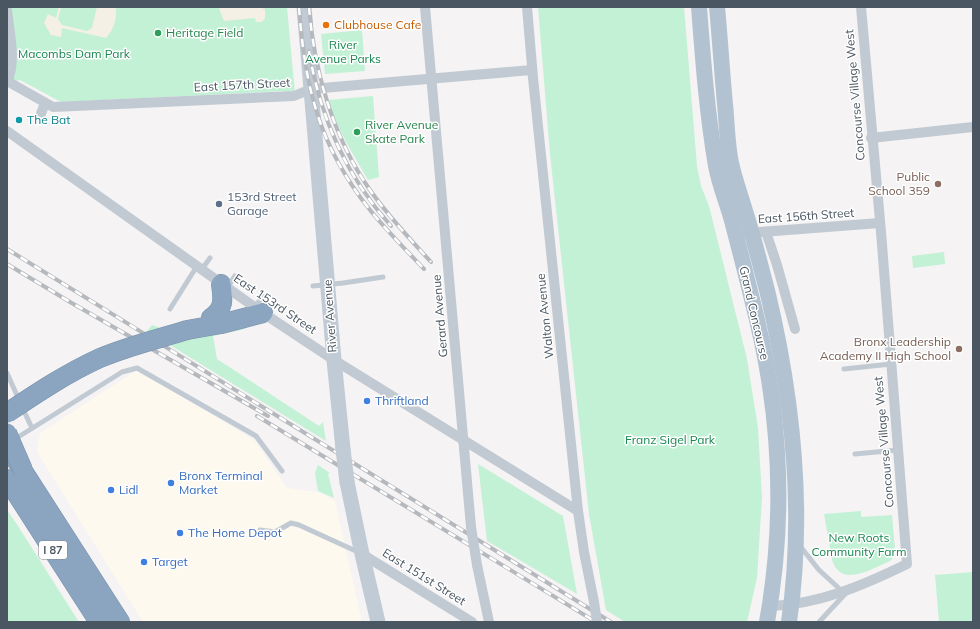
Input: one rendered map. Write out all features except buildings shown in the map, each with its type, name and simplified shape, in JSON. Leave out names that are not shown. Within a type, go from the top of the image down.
[{"type":"highway","points":[[216,321],[228,283]]},
{"type":"highway","points":[[7,413],[62,378],[99,359],[136,345],[216,321],[258,305]]},
{"type":"highway","points":[[7,433],[12,471]]},
{"type":"highway","name":"I 87","points":[[7,445],[12,471],[99,622]]},
{"type":"highway","name":"I 87","points":[[12,471],[120,622]]},
{"type":"main road","name":"River Avenue","points":[[304,7],[343,449],[347,482],[378,622]]},
{"type":"main road","name":"Grand Concourse","points":[[699,7],[707,103],[716,165],[760,335],[770,390],[777,445],[779,480],[777,526],[767,622]]},
{"type":"main road","name":"Grand Concourse","points":[[717,7],[730,156],[736,182],[759,232],[770,306],[782,360],[794,459],[797,508],[796,542],[795,574],[789,622]]},
{"type":"main road","points":[[12,471],[109,622]]},
{"type":"street","name":"Gerard Avenue","points":[[426,7],[471,527],[489,622]]},
{"type":"street","name":"Walton Avenue","points":[[527,7],[532,70],[578,511],[584,552],[598,622]]},
{"type":"street","name":"Concourse Village West","points":[[846,591],[907,564],[880,223],[860,7]]},
{"type":"street","points":[[7,10],[12,58],[11,69],[7,81]]},
{"type":"street","name":"East 157th Street","points":[[7,81],[53,107],[294,96],[311,90],[532,70]]},
{"type":"street","points":[[39,120],[45,103]]},
{"type":"street","points":[[871,138],[973,127]]},
{"type":"street","name":"East 153rd Street","points":[[7,131],[199,267],[228,283],[334,360],[578,511]]},
{"type":"street","name":"East 156th Street","points":[[735,234],[880,223]]},
{"type":"street","name":"Grand Concourse","points":[[759,232],[777,264],[795,329]]},
{"type":"street","name":"East 151st Street","points":[[362,554],[472,622]]},
{"type":"street","points":[[769,606],[791,604],[846,591]]},
{"type":"lane","points":[[170,309],[199,267],[210,258]]},
{"type":"lane","points":[[313,286],[383,277]]},
{"type":"lane","points":[[844,369],[891,364]]},
{"type":"lane","points":[[7,445],[122,372],[138,368],[256,436],[282,471]]},
{"type":"lane","points":[[7,373],[32,428]]},
{"type":"lane","points":[[855,454],[898,450]]},
{"type":"lane","points":[[260,530],[275,532],[291,523],[299,525],[362,554]]},
{"type":"lane","points":[[796,542],[819,570],[846,591],[819,622]]},
{"type":"shaded area","name":"Bronx Terminal Market","points":[[137,370],[254,440],[287,488],[321,493],[335,501],[362,622],[143,622],[37,452],[40,433]]},
{"type":"green space","name":"Macombs Dam Park","points":[[7,7],[287,7],[295,94],[285,91],[61,102],[20,80],[7,83]]},
{"type":"green space","name":"Franz Sigel Park","points":[[538,7],[684,7],[697,166],[701,186],[709,206],[747,359],[758,428],[762,497],[757,578],[747,622],[625,622],[606,610],[589,514],[550,154]]},
{"type":"green space","name":"River Avenue Parks","points":[[362,30],[365,71],[325,74],[321,34]]},
{"type":"green space","name":"River Avenue Parks","points":[[373,96],[379,177],[368,180],[341,131],[328,100]]},
{"type":"green space","points":[[944,252],[945,264],[913,268],[912,256]]},
{"type":"green space","points":[[152,325],[163,329],[250,325],[245,329],[213,336],[217,359],[319,426],[323,422],[326,441],[147,331]]},
{"type":"green space","points":[[478,464],[563,516],[577,594],[487,541]]},
{"type":"green space","points":[[318,465],[330,473],[328,474],[334,498],[318,491],[315,473]]},
{"type":"green space","points":[[7,510],[16,523],[79,622],[7,622]]},
{"type":"green space","name":"New Roots Community Farm","points":[[861,511],[861,517],[892,515],[895,550],[890,561],[867,571],[850,575],[842,573],[836,569],[832,560],[824,514]]},
{"type":"green space","points":[[973,572],[973,622],[939,622],[935,575]]},
{"type":"sand","points":[[59,7],[61,7],[58,19],[62,25],[87,31],[92,28],[97,7],[116,7],[116,16],[111,31],[106,38],[62,28],[61,37],[51,35],[44,23],[48,14],[56,18]]},
{"type":"sand","points":[[219,7],[263,7],[263,9],[265,9],[265,18],[262,22],[256,22],[255,18],[224,21]]},
{"type":"railway","points":[[299,7],[305,64],[311,90],[318,115],[338,163],[370,210],[424,269]]},
{"type":"railway","points":[[309,7],[315,55],[321,79],[336,126],[346,148],[357,170],[377,200],[431,262]]},
{"type":"railway","points":[[309,51],[320,99],[337,144],[361,187],[391,226]]},
{"type":"railway","points":[[7,249],[611,622]]},
{"type":"railway","points":[[7,264],[268,416]]},
{"type":"railway","points":[[257,416],[596,622]]},
{"type":"place","name":"Clubhouse Cafe","points":[[326,25]]},
{"type":"place","name":"Heritage Field","points":[[158,33]]},
{"type":"place","name":"The Bat","points":[[19,120]]},
{"type":"place","name":"River Avenue Skate Park","points":[[357,132]]},
{"type":"place","name":"Public School 359","points":[[938,184]]},
{"type":"place","name":"153rd Street Garage","points":[[219,204]]},
{"type":"place","name":"Bronx Leadership Academy II High School","points":[[959,349]]},
{"type":"place","name":"Thriftland","points":[[367,401]]},
{"type":"place","name":"Bronx Terminal Market","points":[[171,483]]},
{"type":"place","name":"Lidl","points":[[111,490]]},
{"type":"place","name":"The Home Depot","points":[[180,533]]},
{"type":"place","name":"Target","points":[[144,562]]}]
